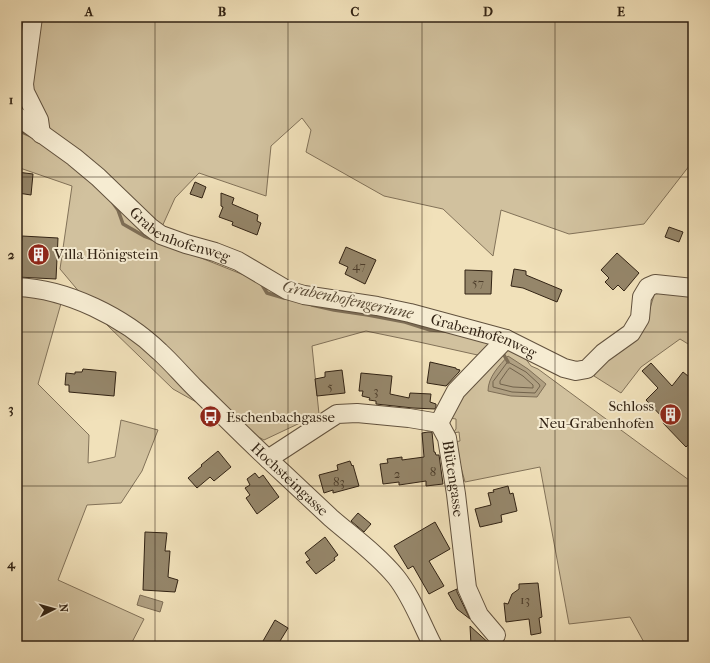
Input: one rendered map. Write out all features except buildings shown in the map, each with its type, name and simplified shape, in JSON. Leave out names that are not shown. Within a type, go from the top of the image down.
[{"type":"street","points":[[33,17],[24,84],[25,92],[39,120],[41,134]]},
{"type":"street","name":"Grabenhofenweg","points":[[17,116],[74,157],[98,177],[150,227],[161,235],[238,261],[287,290],[304,295],[377,306],[410,313],[506,338],[564,368],[576,372],[587,369],[603,353],[631,333],[640,318],[642,297],[648,287],[655,284],[693,288]]},
{"type":"street","name":"Hochsteingasse","points":[[17,287],[47,291],[88,304],[141,335],[160,351],[190,383],[268,459],[330,517],[379,558],[408,595],[433,646]]},
{"type":"street","name":"Blütengasse","points":[[496,635],[479,615],[467,588],[456,494],[447,438],[439,423],[456,391],[506,338]]},
{"type":"street","points":[[268,459],[337,414],[357,413],[409,418],[439,423]]},
{"type":"shaded area","points":[[17,17],[693,17],[693,161],[644,224],[569,234],[501,210],[493,256],[443,209],[384,196],[306,152],[311,130],[302,118],[271,146],[266,196],[199,173],[175,198],[156,240],[294,295],[377,306],[520,351],[531,366],[538,369],[693,483],[693,646],[646,646],[630,617],[569,624],[540,467],[465,482],[454,442],[460,441],[459,432],[453,433],[456,429],[456,419],[449,418],[482,356],[366,331],[312,346],[319,414],[264,440],[173,389],[107,325],[60,269],[72,186],[17,167]]},
{"type":"shaded area","points":[[656,289],[693,291],[693,347],[680,339],[641,367],[621,393],[594,376],[603,361],[643,331]]},
{"type":"shaded area","points":[[17,296],[62,300],[38,384],[89,435],[88,463],[115,457],[121,420],[158,430],[142,471],[121,503],[87,505],[58,580],[144,619],[130,646],[17,646]]},
{"type":"water","points":[[508,356],[528,369],[546,384],[537,397],[511,396],[488,391],[488,386],[492,376]]},
{"type":"water","points":[[140,595],[163,602],[160,612],[137,605]]},
{"type":"waterway","name":"Grabenhofengerinne","points":[[17,130],[31,136]]},
{"type":"waterway","name":"Grabenhofengerinne","points":[[113,203],[118,210],[123,224],[144,236],[155,240]]},
{"type":"waterway","name":"Grabenhofengerinne","points":[[261,283],[267,293],[284,298]]},
{"type":"waterway","name":"Grabenhofengerinne","points":[[312,305],[405,322],[430,330],[445,331]]},
{"type":"waterway","name":"Grabenhofengerinne","points":[[504,355],[508,362]]},
{"type":"place","name":"Villa Hönigstein","points":[[38,254]]},
{"type":"place","name":"Schloss Neu-Grabenhofen","points":[[670,415]]},
{"type":"place","name":"Eschenbachgasse","points":[[211,417]]}]
